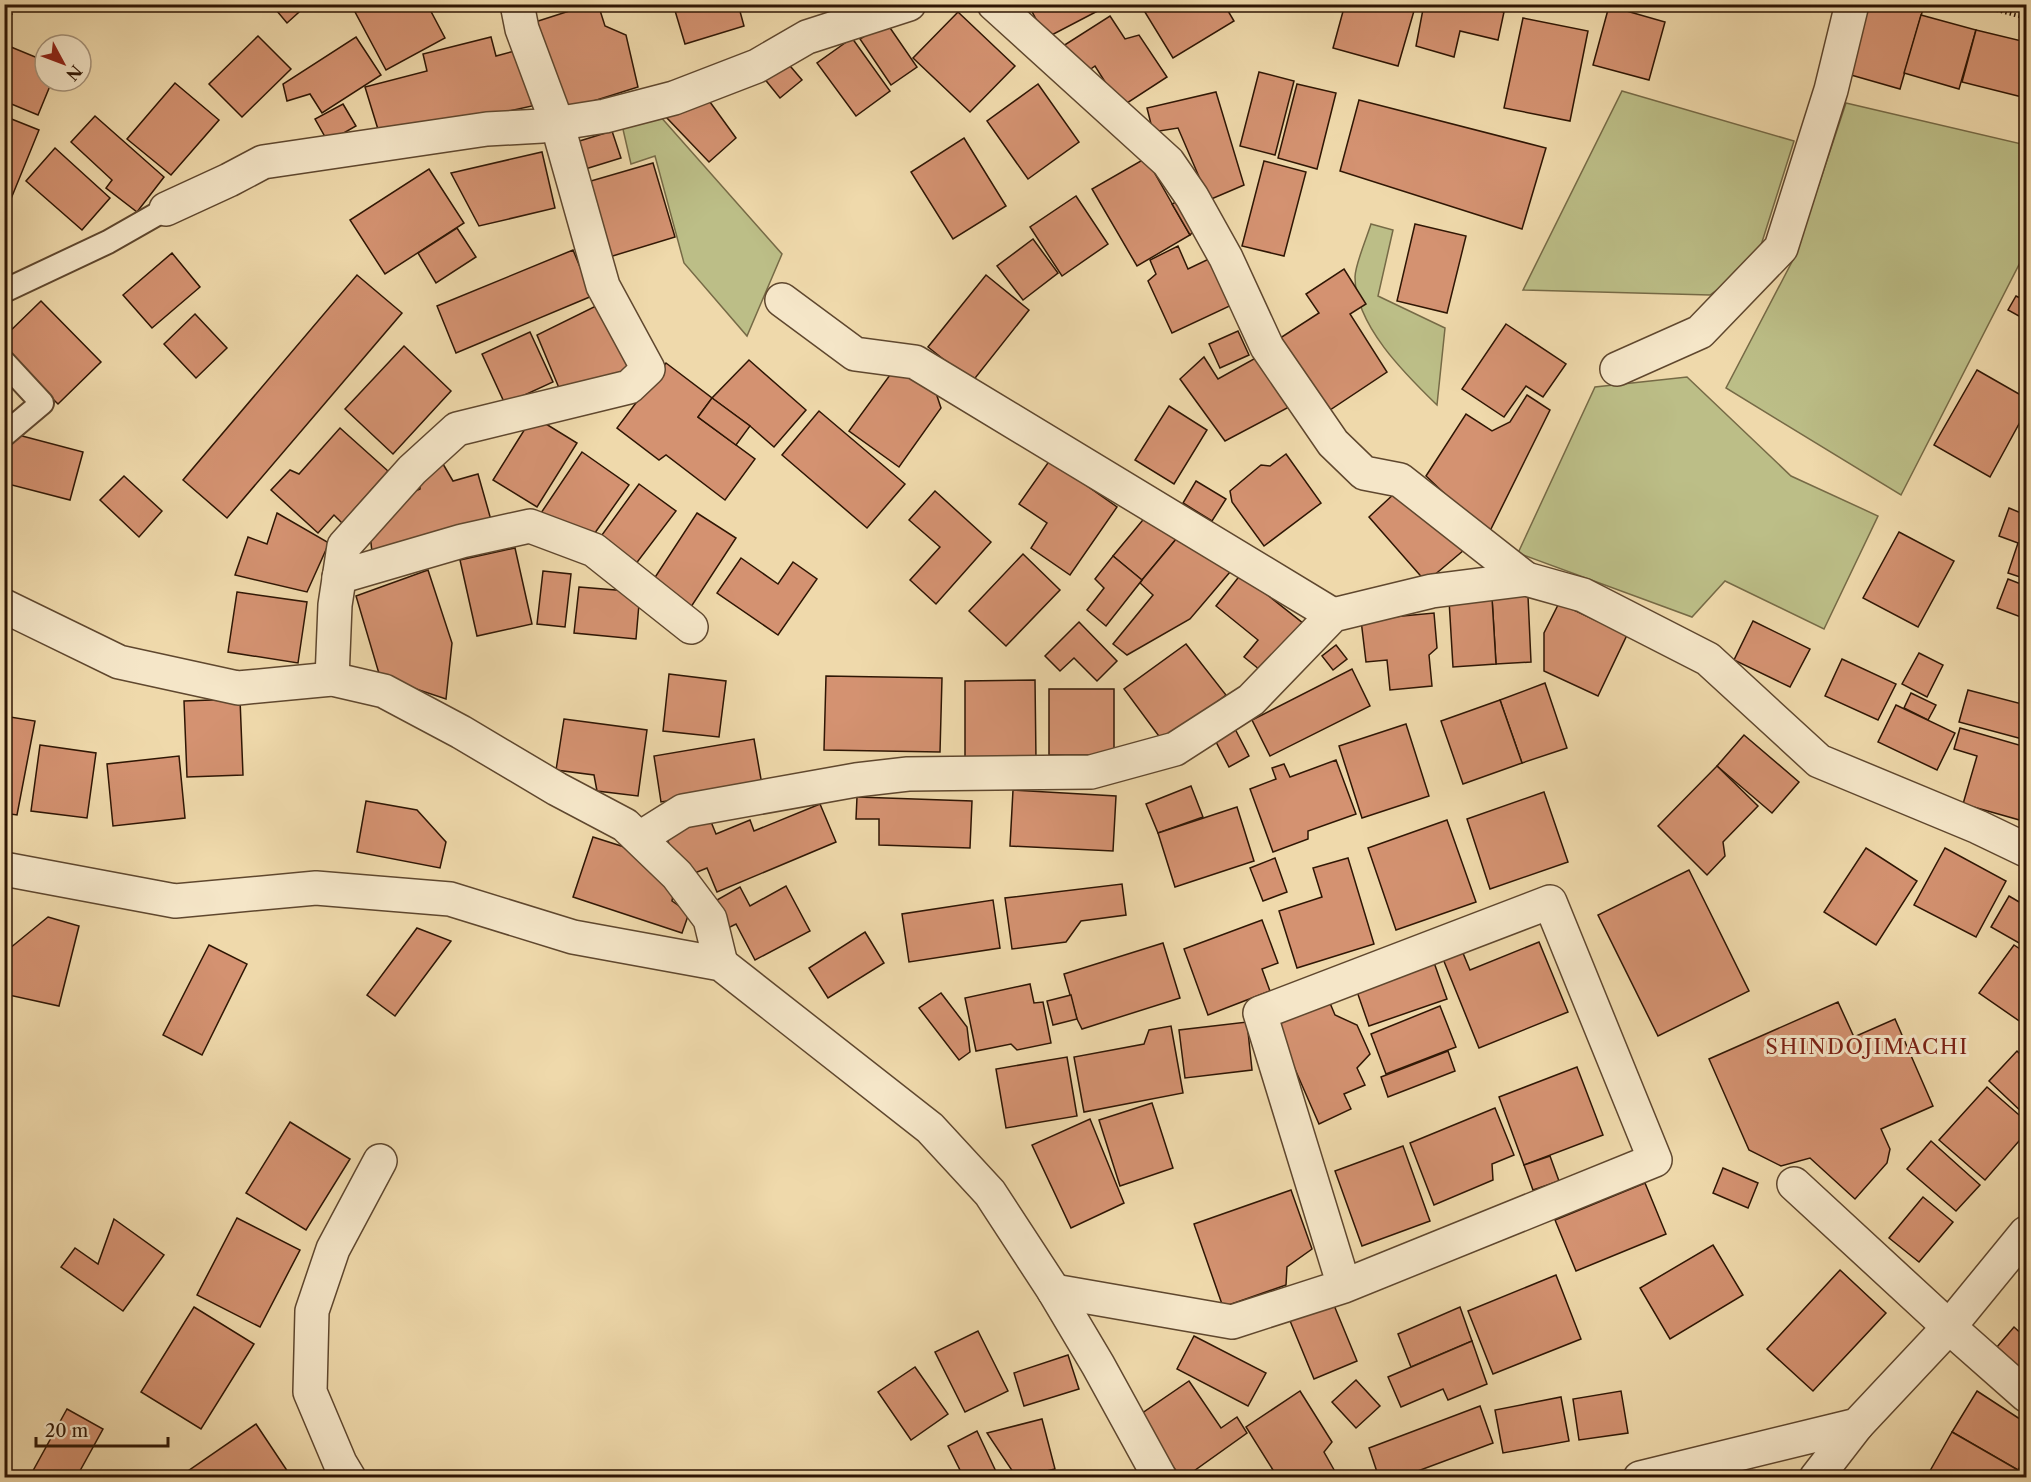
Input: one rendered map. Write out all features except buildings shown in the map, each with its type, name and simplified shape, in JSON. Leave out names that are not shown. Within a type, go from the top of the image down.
[{"type":"street","points":[[332,679],[335,605],[344,546],[412,470],[457,429],[629,387],[648,369],[603,286],[557,123],[522,29],[517,4]]},
{"type":"street","points":[[166,209],[230,180],[263,162],[487,129],[605,116],[674,98],[757,66],[807,37],[909,4]]},
{"type":"street","points":[[994,4],[1168,162],[1192,197],[1226,258],[1267,347],[1333,443],[1364,473],[1400,480],[1526,579],[1583,595],[1708,659],[1819,761],[1978,827],[2026,850]]},
{"type":"street","points":[[1617,369],[1700,332],[1781,248],[1832,90],[1852,4]]},
{"type":"street","points":[[782,300],[855,354],[915,362],[1333,615]]},
{"type":"street","points":[[339,577],[462,541],[530,526],[594,550],[691,627]]},
{"type":"street","points":[[640,838],[683,811],[856,780],[908,774],[1091,772],[1175,749],[1251,700],[1333,615],[1432,591],[1526,579]]},
{"type":"street","points":[[4,606],[119,662],[238,688],[332,679],[384,691],[625,825],[677,875],[710,919],[721,963]]},
{"type":"street","points":[[4,869],[175,901],[316,888],[450,899],[573,937],[721,963],[930,1128],[990,1193],[1054,1291],[1160,1478]]},
{"type":"street","points":[[1054,1291],[1232,1322],[1344,1286],[1655,1160],[1550,902],[1260,1013],[1344,1286]]},
{"type":"street","points":[[350,1478],[340,1463],[310,1392],[312,1311],[333,1249],[380,1161]]},
{"type":"street","points":[[1794,1184],[2026,1395]]},
{"type":"street","points":[[1816,1478],[1857,1425],[1949,1327],[2026,1233]]},
{"type":"street","points":[[1640,1478],[1857,1425]]},
{"type":"lane","points":[[4,291],[108,242],[166,209]]},
{"type":"lane","points":[[4,362],[42,403],[4,435]]},
{"type":"path","points":[[1975,4],[2026,18]]},
{"type":"green space","points":[[1622,91],[1794,141],[1756,261],[1710,295],[1523,290]]},
{"type":"green space","points":[[1846,103],[2026,145],[2026,251],[1901,495],[1726,388],[1795,256]]},
{"type":"green space","points":[[659,115],[782,254],[747,336],[684,263],[655,156],[631,164],[622,125]]},
{"type":"green space","points":[[1371,224],[1393,230],[1378,296],[1445,328],[1437,405],[1397,364],[1363,313],[1357,295],[1355,277]]},
{"type":"green space","points":[[1687,377],[1791,476],[1878,516],[1824,629],[1725,581],[1692,617],[1518,553],[1595,387]]},
{"type":"district","name":"SHINDOJIMACHI","points":[[1867,1047]]}]
